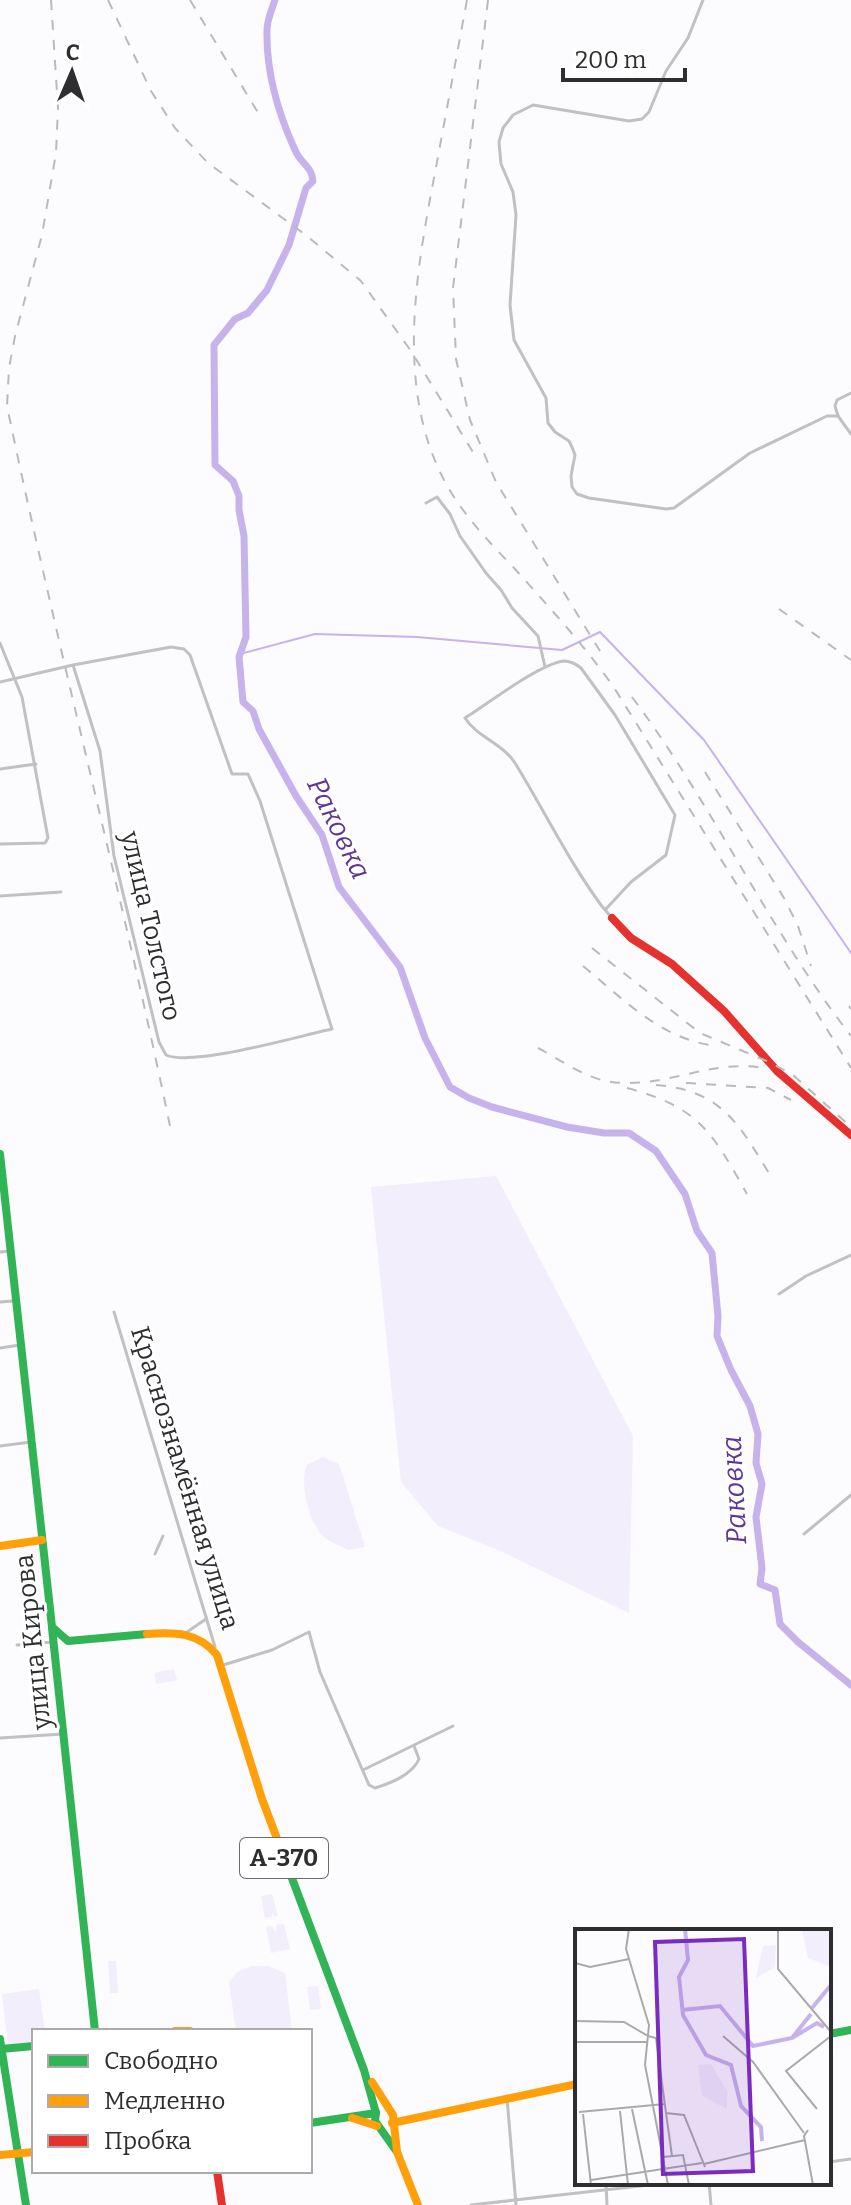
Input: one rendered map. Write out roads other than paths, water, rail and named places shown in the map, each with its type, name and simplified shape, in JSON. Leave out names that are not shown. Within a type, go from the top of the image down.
[{"type":"main road","points":[[612,918],[631,938],[672,964],[724,1011],[778,1072],[851,1135]]},
{"type":"main road","name":"улица Кирова","points":[[0,1155],[95,2029]]},
{"type":"main road","points":[[0,1546],[42,1540]]},
{"type":"main road","points":[[52,1627],[68,1641]]},
{"type":"main road","name":"А-370","points":[[68,1641],[161,1632],[185,1633]]},
{"type":"main road","name":"Краснознамённая улица","points":[[185,1633],[209,1644],[217,1655],[262,1799],[364,2070],[376,2113]]},
{"type":"main road","points":[[54,1642],[68,1641]]},
{"type":"main road","points":[[831,2034],[851,2030]]},
{"type":"main road","points":[[26,2205],[0,2046],[32,2046]]},
{"type":"main road","name":"Краснознамённая улица","points":[[364,2070],[387,2109]]},
{"type":"main road","points":[[351,2118],[384,2128],[417,2116],[575,2084]]},
{"type":"main road","points":[[312,2123],[351,2118],[381,2109],[417,2116]]},
{"type":"main road","name":"А-370","points":[[387,2109],[393,2115],[397,2152],[418,2205]]},
{"type":"main road","name":"А-370","points":[[376,2113],[375,2121],[397,2152]]},
{"type":"main road","points":[[0,2155],[32,2152]]},
{"type":"main road","points":[[217,2173],[222,2205]]},
{"type":"street","points":[[703,0],[688,38],[666,71],[649,112],[642,119],[629,121],[539,105],[513,115],[500,134],[501,164],[513,192],[516,215],[510,314],[514,340],[546,398],[548,423],[569,441],[575,455],[572,487],[577,494],[589,498],[674,508],[759,448],[827,416],[838,416]]},
{"type":"street","points":[[851,393],[837,400],[835,406],[851,434]]},
{"type":"street","points":[[426,503],[437,497],[443,504],[460,536],[486,573],[541,640],[545,667]]},
{"type":"street","points":[[0,643],[22,697],[48,840],[35,844],[0,844]]},
{"type":"street","name":"улица Толстого","points":[[171,647],[184,649],[190,655],[232,774],[248,774],[260,801],[332,1029],[232,1051],[177,1059],[166,1055],[159,1042],[117,872],[103,770],[73,665],[171,647]]},
{"type":"street","points":[[605,910],[631,882],[666,855],[675,815],[615,715],[581,668],[566,661],[545,667],[465,718],[470,727],[497,745],[516,764],[576,870],[605,910],[612,918]]},
{"type":"street","points":[[0,682],[73,665]]},
{"type":"street","points":[[0,769],[36,764]]},
{"type":"street","points":[[0,896],[61,892]]},
{"type":"street","points":[[0,1252],[11,1251]]},
{"type":"street","points":[[779,1294],[806,1276],[851,1255]]},
{"type":"street","points":[[0,1302],[17,1300]]},
{"type":"street","name":"Краснознамённая улица","points":[[114,1312],[217,1655]]},
{"type":"street","points":[[0,1348],[22,1345]]},
{"type":"street","points":[[0,1446],[31,1442]]},
{"type":"street","points":[[804,1534],[851,1495]]},
{"type":"street","points":[[155,1554],[163,1536]]},
{"type":"street","points":[[185,1633],[206,1619]]},
{"type":"street","points":[[220,1666],[272,1650],[309,1632],[320,1672],[369,1785],[375,1788],[409,1772],[419,1759],[414,1746]]},
{"type":"street","points":[[17,1645],[54,1642]]},
{"type":"street","points":[[363,1770],[453,1726]]},
{"type":"street","points":[[0,1738],[63,1734]]},
{"type":"street","points":[[507,2098],[516,2203]]},
{"type":"street","points":[[831,2162],[851,2159]]},
{"type":"street","points":[[606,2185],[607,2205]]},
{"type":"street","points":[[471,2205],[516,2203],[652,2185]]},
{"type":"street","points":[[709,2185],[711,2205]]},
{"type":"waterway","name":"Раковка","points":[[275,0],[267,30],[271,76],[289,136],[313,181],[306,188],[289,245],[267,290],[248,313],[235,319],[214,345],[215,465],[233,481],[239,496],[244,536],[246,637],[239,657],[243,702],[253,711],[259,729],[296,796],[322,835],[339,887],[400,967],[425,1038],[450,1087],[492,1107],[567,1127],[604,1133],[629,1133],[656,1151],[685,1194],[697,1231],[712,1253],[717,1336],[750,1406],[758,1434],[756,1463],[762,1484],[756,1517],[762,1568],[760,1584],[775,1590],[780,1624],[851,1685]]},
{"type":"waterway","points":[[240,654],[315,634],[417,637],[562,650],[600,632],[704,740],[851,953]]},
{"type":"railway","points":[[51,0],[58,108],[56,153],[42,235],[15,336],[7,406],[170,1126]]},
{"type":"railway","points":[[108,0],[151,91],[175,128],[208,163],[307,236],[361,281],[411,351],[476,457]]},
{"type":"railway","points":[[190,0],[260,116]]},
{"type":"railway","points":[[467,0],[429,202],[417,286],[415,370],[420,411],[431,451],[449,489],[471,521],[566,626],[613,686],[851,1068]]},
{"type":"railway","points":[[488,0],[453,288],[456,359],[470,420],[496,482],[600,651]]},
{"type":"railway","points":[[779,609],[851,660]]},
{"type":"railway","points":[[632,697],[689,781],[794,954],[851,1036]]},
{"type":"railway","points":[[705,772],[784,898],[798,926],[811,966]]},
{"type":"railway","points":[[592,948],[700,1033],[793,1075],[851,1127]]},
{"type":"railway","points":[[583,966],[658,1025],[692,1041],[710,1045]]},
{"type":"railway","points":[[538,1048],[588,1075],[626,1083],[667,1079],[727,1067],[768,1069]]},
{"type":"railway","points":[[686,1083],[768,1088],[791,1100]]},
{"type":"railway","points":[[656,1085],[679,1088],[698,1095],[728,1115],[740,1128],[773,1180]]},
{"type":"railway","points":[[627,1088],[671,1104],[701,1125],[724,1154],[747,1194]]}]
